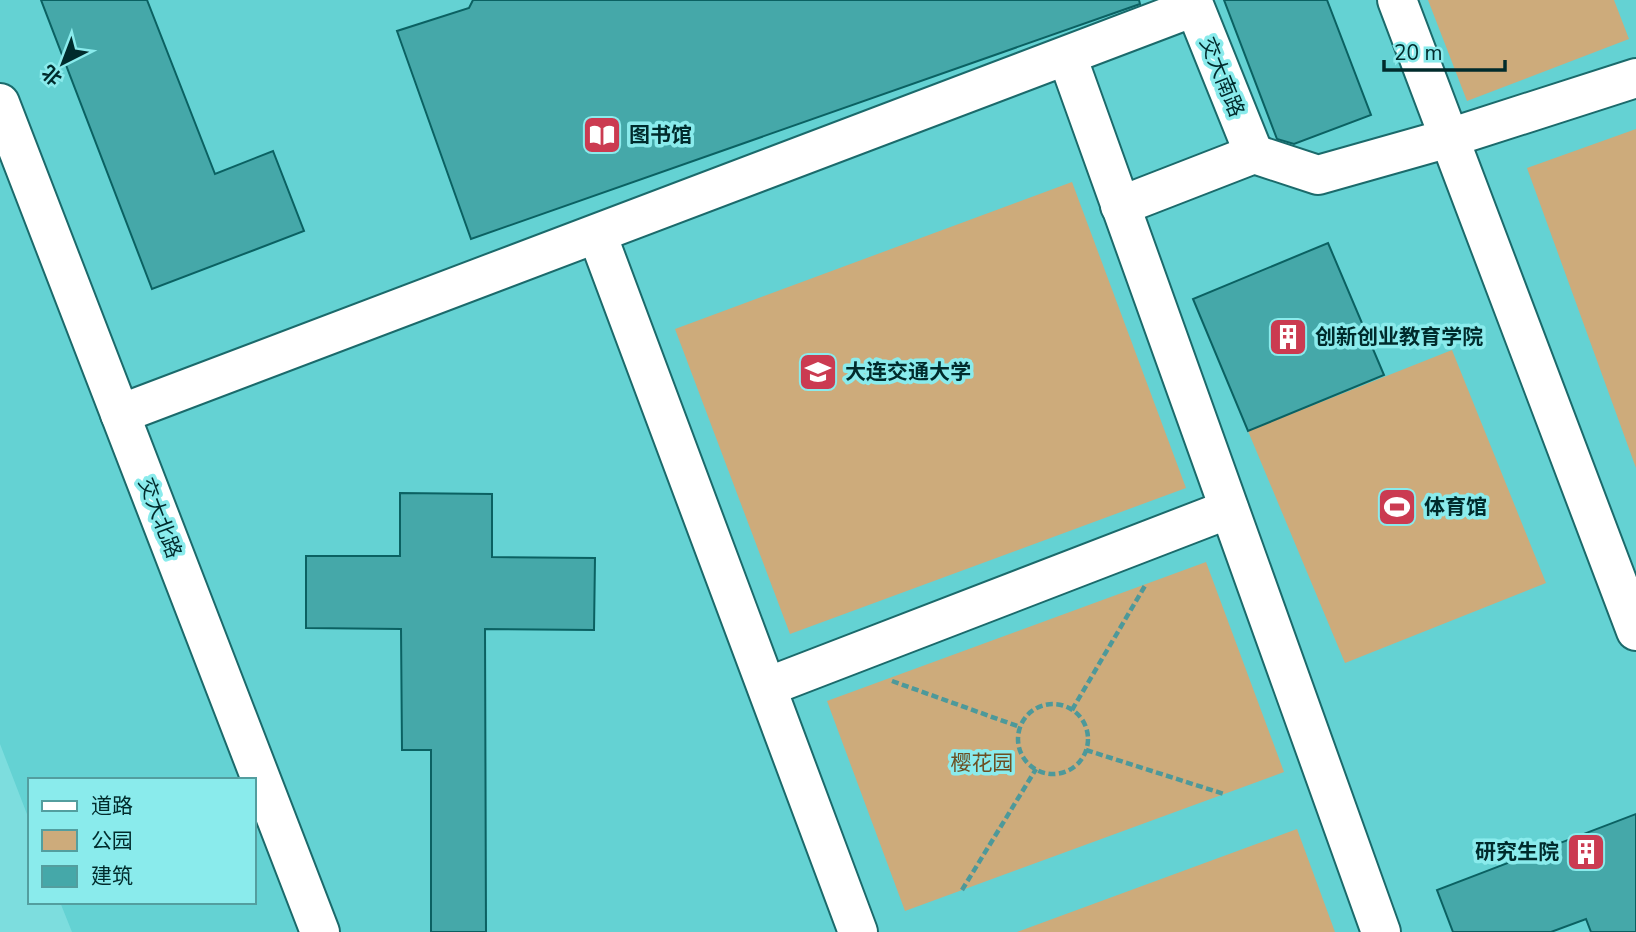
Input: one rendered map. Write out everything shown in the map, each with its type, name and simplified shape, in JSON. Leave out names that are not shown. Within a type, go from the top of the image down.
[{"type":"street","points":[[1396,0],[1636,631]]},
{"type":"street","points":[[120,414],[1067,56],[1193,4]]},
{"type":"street","name":"交大南路","points":[[1193,4],[1254,155]]},
{"type":"street","points":[[1067,56],[1381,932]]},
{"type":"street","points":[[1120,206],[1254,155],[1318,175],[1449,138],[1636,78]]},
{"type":"street","name":"交大北路","points":[[0,103],[320,932]]},
{"type":"street","points":[[597,234],[858,932]]},
{"type":"street","points":[[767,687],[1229,509]]},
{"type":"path","points":[[1072,710],[1146,584]]},
{"type":"path","points":[[886,679],[1020,727]]},
{"type":"path","points":[[1041,705],[1062,705],[1072,710],[1086,727],[1086,750],[1077,764],[1062,773],[1036,769],[1022,756],[1017,736],[1024,718],[1041,705]]},
{"type":"path","points":[[1086,750],[1224,794]]},
{"type":"path","points":[[962,890],[1036,769]]},
{"type":"shaded area","name":"大连交通大学","points":[[0,0],[1636,0],[1636,932],[72,932],[61,904],[256,904],[256,778],[28,778],[28,817],[0,744]]},
{"type":"green space","points":[[1428,0],[1614,0],[1629,39],[1467,101]]},
{"type":"green space","points":[[1636,129],[1636,468],[1527,168]]},
{"type":"green space","points":[[1072,182],[1186,488],[790,634],[675,329]]},
{"type":"green space","name":"体育馆","points":[[1452,350],[1546,583],[1345,663],[1248,431]]},
{"type":"green space","name":"樱花园","points":[[1206,562],[1284,772],[905,911],[827,701]]},
{"type":"green space","points":[[1297,829],[1335,932],[1017,932]]},
{"type":"building","points":[[41,0],[147,0],[215,174],[273,151],[304,231],[152,289]]},
{"type":"building","name":"图书馆","points":[[473,0],[1139,0],[1140,4],[471,239],[397,31],[469,8]]},
{"type":"building","points":[[1224,0],[1327,0],[1371,115],[1294,144],[1277,139]]},
{"type":"building","name":"创新创业教育学院","points":[[1328,243],[1384,375],[1248,431],[1193,299]]},
{"type":"building","points":[[400,493],[492,494],[492,557],[595,558],[594,630],[485,629],[486,932],[431,932],[431,750],[402,750],[401,629],[306,628],[306,556],[400,556]]},
{"type":"building","name":"研究生院","points":[[1636,814],[1636,932],[1591,932],[1586,919],[1551,932],[1453,932],[1437,890]]},
{"type":"place","name":"图书馆","points":[[602,135]]},
{"type":"place","name":"创新创业教育学院","points":[[1288,337]]},
{"type":"place","name":"大连交通大学","points":[[818,372]]},
{"type":"place","name":"体育馆","points":[[1397,507]]},
{"type":"place","name":"研究生院","points":[[1586,852]]}]
